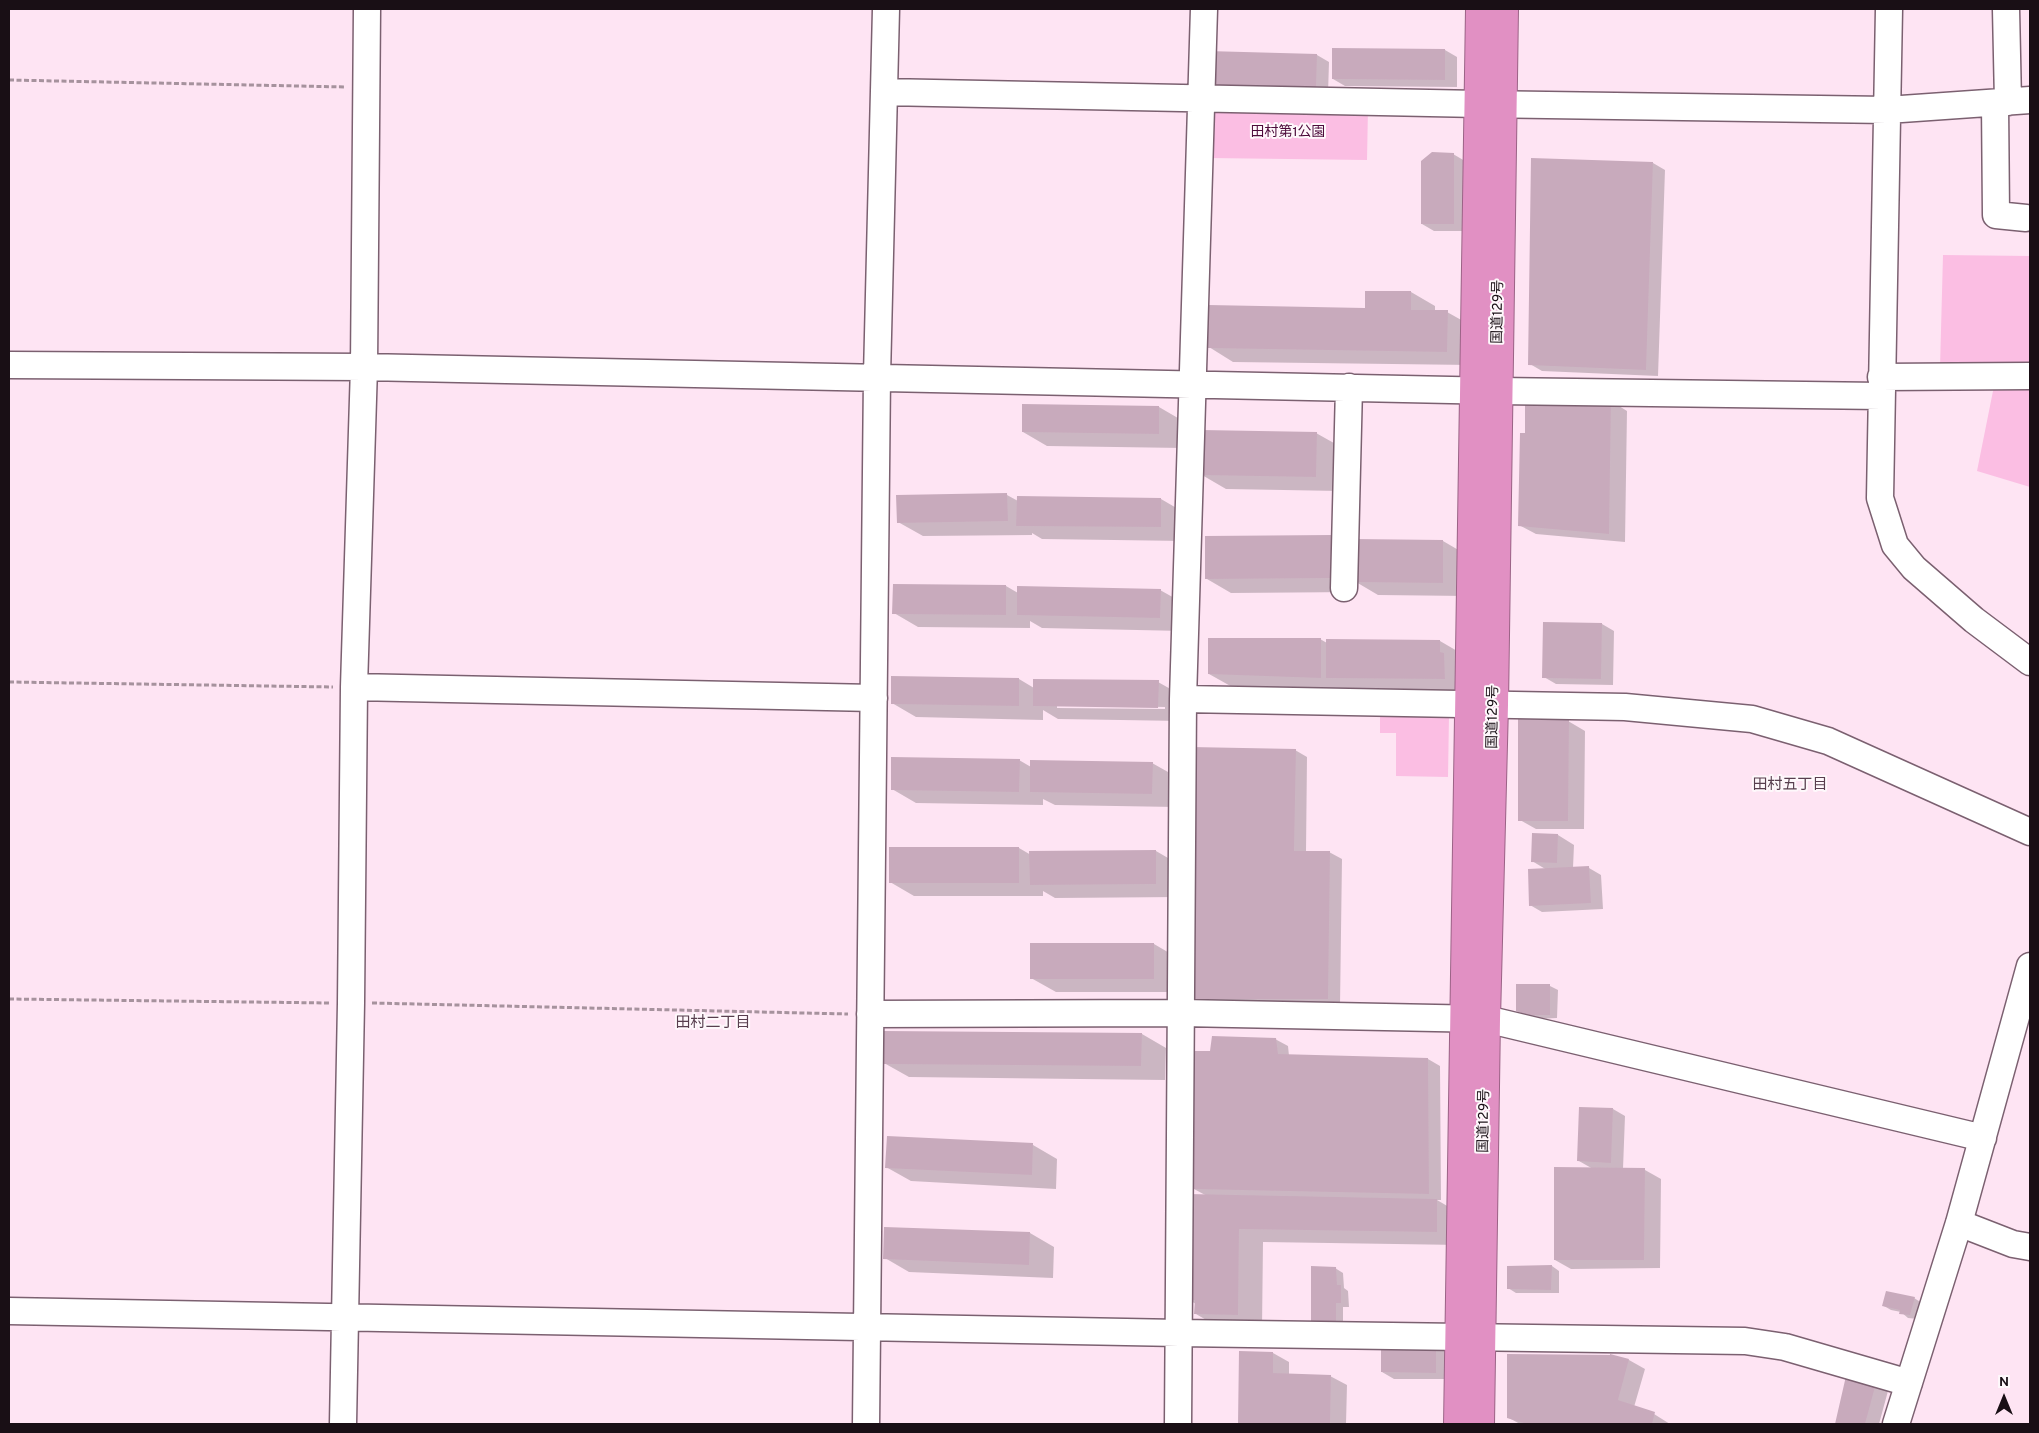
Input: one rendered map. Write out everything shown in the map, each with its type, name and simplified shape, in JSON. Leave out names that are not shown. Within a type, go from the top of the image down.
[{"type":"highway","name":"国道129号","points":[[1458,1424],[1470,1338],[1482,705],[1490,104],[1480,9]]},
{"type":"highway","name":"国道129号","points":[[1490,104],[1504,9]]},
{"type":"highway","name":"国道129号","points":[[1470,1338],[1480,1424]]},
{"type":"street","points":[[343,1424],[351,1003],[354,687],[364,367],[367,9]]},
{"type":"street","points":[[866,1424],[878,376],[886,9]]},
{"type":"street","points":[[1178,1424],[1183,699],[1204,9]]},
{"type":"street","points":[[1889,9],[1880,498],[1895,545],[1921,575],[1974,620],[2030,662]]},
{"type":"street","points":[[2006,9],[2011,102],[1989,218],[2026,218]]},
{"type":"street","points":[[884,92],[1887,110],[2011,102]]},
{"type":"street","points":[[9,365],[364,367],[878,376],[1486,390],[1881,387],[2030,376]]},
{"type":"street","points":[[1344,588],[1349,387]]},
{"type":"street","points":[[354,687],[874,698]]},
{"type":"street","points":[[1183,699],[1625,707],[1752,719],[1828,741],[2030,832]]},
{"type":"street","points":[[1896,1424],[1959,1223],[2030,966]]},
{"type":"street","points":[[870,1014],[1182,1013],[1475,1018],[1983,1138]]},
{"type":"street","points":[[1959,1223],[2013,1244],[2030,1247]]},
{"type":"street","points":[[9,1311],[346,1319],[1745,1341],[1785,1347],[1909,1383]]},
{"type":"path","points":[[9,80],[366,88]]},
{"type":"path","points":[[9,682],[354,687]]},
{"type":"path","points":[[9,999],[351,1003],[870,1014]]},
{"type":"green space","name":"田村第1公園","points":[[1368,108],[1367,160],[1209,158],[1210,111]]},
{"type":"green space","points":[[1943,255],[2030,256],[2030,369],[1940,368]]},
{"type":"green space","points":[[1995,381],[2030,381],[2030,487],[1977,471]]},
{"type":"green space","points":[[1380,714],[1449,715],[1448,777],[1396,776],[1396,733],[1380,733]]},
{"type":"building","points":[[1332,48],[1445,49],[1445,80],[1332,79]]},
{"type":"building","points":[[1207,51],[1317,54],[1316,88],[1206,85]]},
{"type":"building","points":[[1432,152],[1454,153],[1454,224],[1421,224],[1421,161]]},
{"type":"building","points":[[1531,158],[1653,162],[1646,370],[1528,365]]},
{"type":"building","points":[[1365,291],[1411,291],[1411,310],[1448,310],[1447,352],[1207,348],[1208,305],[1365,308]]},
{"type":"building","points":[[1525,400],[1611,400],[1609,534],[1518,526],[1520,433],[1525,433]]},
{"type":"building","points":[[1022,404],[1159,406],[1159,434],[1022,432]]},
{"type":"building","points":[[1201,430],[1317,432],[1316,477],[1200,475]]},
{"type":"building","points":[[1007,493],[1008,521],[897,523],[896,495]]},
{"type":"building","points":[[1017,496],[1161,498],[1161,527],[1016,526]]},
{"type":"building","points":[[1332,535],[1332,578],[1205,579],[1205,536]]},
{"type":"building","points":[[1353,539],[1443,540],[1443,583],[1353,582]]},
{"type":"building","points":[[893,584],[1006,585],[1006,615],[892,614]]},
{"type":"building","points":[[1017,586],[1161,589],[1160,618],[1017,615]]},
{"type":"building","points":[[1543,622],[1602,623],[1601,679],[1542,678]]},
{"type":"building","points":[[1208,638],[1321,638],[1321,678],[1208,674]]},
{"type":"building","points":[[1326,639],[1440,640],[1440,652],[1444,653],[1445,679],[1326,678]]},
{"type":"building","points":[[891,676],[1019,678],[1019,706],[891,704]]},
{"type":"building","points":[[1033,679],[1159,680],[1158,708],[1033,706]]},
{"type":"building","points":[[1518,719],[1569,720],[1568,821],[1518,821]]},
{"type":"building","points":[[1190,747],[1296,749],[1294,851],[1330,851],[1328,999],[1186,999]]},
{"type":"building","points":[[891,757],[1020,759],[1019,792],[891,790]]},
{"type":"building","points":[[1030,760],[1153,762],[1152,794],[1030,792]]},
{"type":"building","points":[[1532,833],[1558,834],[1557,863],[1531,862]]},
{"type":"building","points":[[889,847],[1019,847],[1019,883],[889,883]]},
{"type":"building","points":[[1156,850],[1156,884],[1030,885],[1029,851]]},
{"type":"building","points":[[1589,866],[1591,903],[1529,906],[1528,869]]},
{"type":"building","points":[[1030,943],[1154,943],[1154,979],[1030,979]]},
{"type":"building","points":[[1516,984],[1550,984],[1550,1015],[1526,1015],[1516,1011]]},
{"type":"building","points":[[883,1031],[1142,1033],[1141,1066],[883,1064]]},
{"type":"building","points":[[1212,1036],[1276,1038],[1278,1054],[1428,1058],[1429,1194],[1193,1189],[1194,1051],[1210,1051]]},
{"type":"building","points":[[1579,1107],[1613,1108],[1611,1163],[1577,1161]]},
{"type":"building","points":[[887,1136],[1033,1143],[1032,1175],[885,1168]]},
{"type":"building","points":[[1554,1167],[1645,1168],[1644,1260],[1554,1260]]},
{"type":"building","points":[[1188,1194],[1437,1199],[1437,1232],[1239,1229],[1238,1315],[1194,1314],[1195,1300],[1186,1300]]},
{"type":"building","points":[[884,1227],[1030,1232],[1029,1265],[883,1259]]},
{"type":"building","points":[[1552,1265],[1551,1290],[1507,1289],[1507,1266]]},
{"type":"building","points":[[1311,1266],[1336,1267],[1337,1285],[1341,1285],[1341,1303],[1336,1303],[1336,1324],[1311,1325]]},
{"type":"building","points":[[1886,1291],[1915,1297],[1910,1315],[1899,1314],[1900,1310],[1882,1306]]},
{"type":"building","points":[[1381,1342],[1436,1343],[1436,1373],[1381,1372]]},
{"type":"building","points":[[1239,1351],[1273,1352],[1273,1373],[1331,1375],[1330,1424],[1238,1424]]},
{"type":"building","points":[[1507,1354],[1610,1354],[1629,1359],[1618,1400],[1655,1412],[1652,1424],[1527,1424],[1507,1418]]},
{"type":"building","points":[[1846,1376],[1876,1383],[1865,1424],[1835,1424]]},
{"type":"district","name":"田村五丁目","points":[[1790,786]]},
{"type":"district","name":"田村二丁目","points":[[713,1024]]}]
